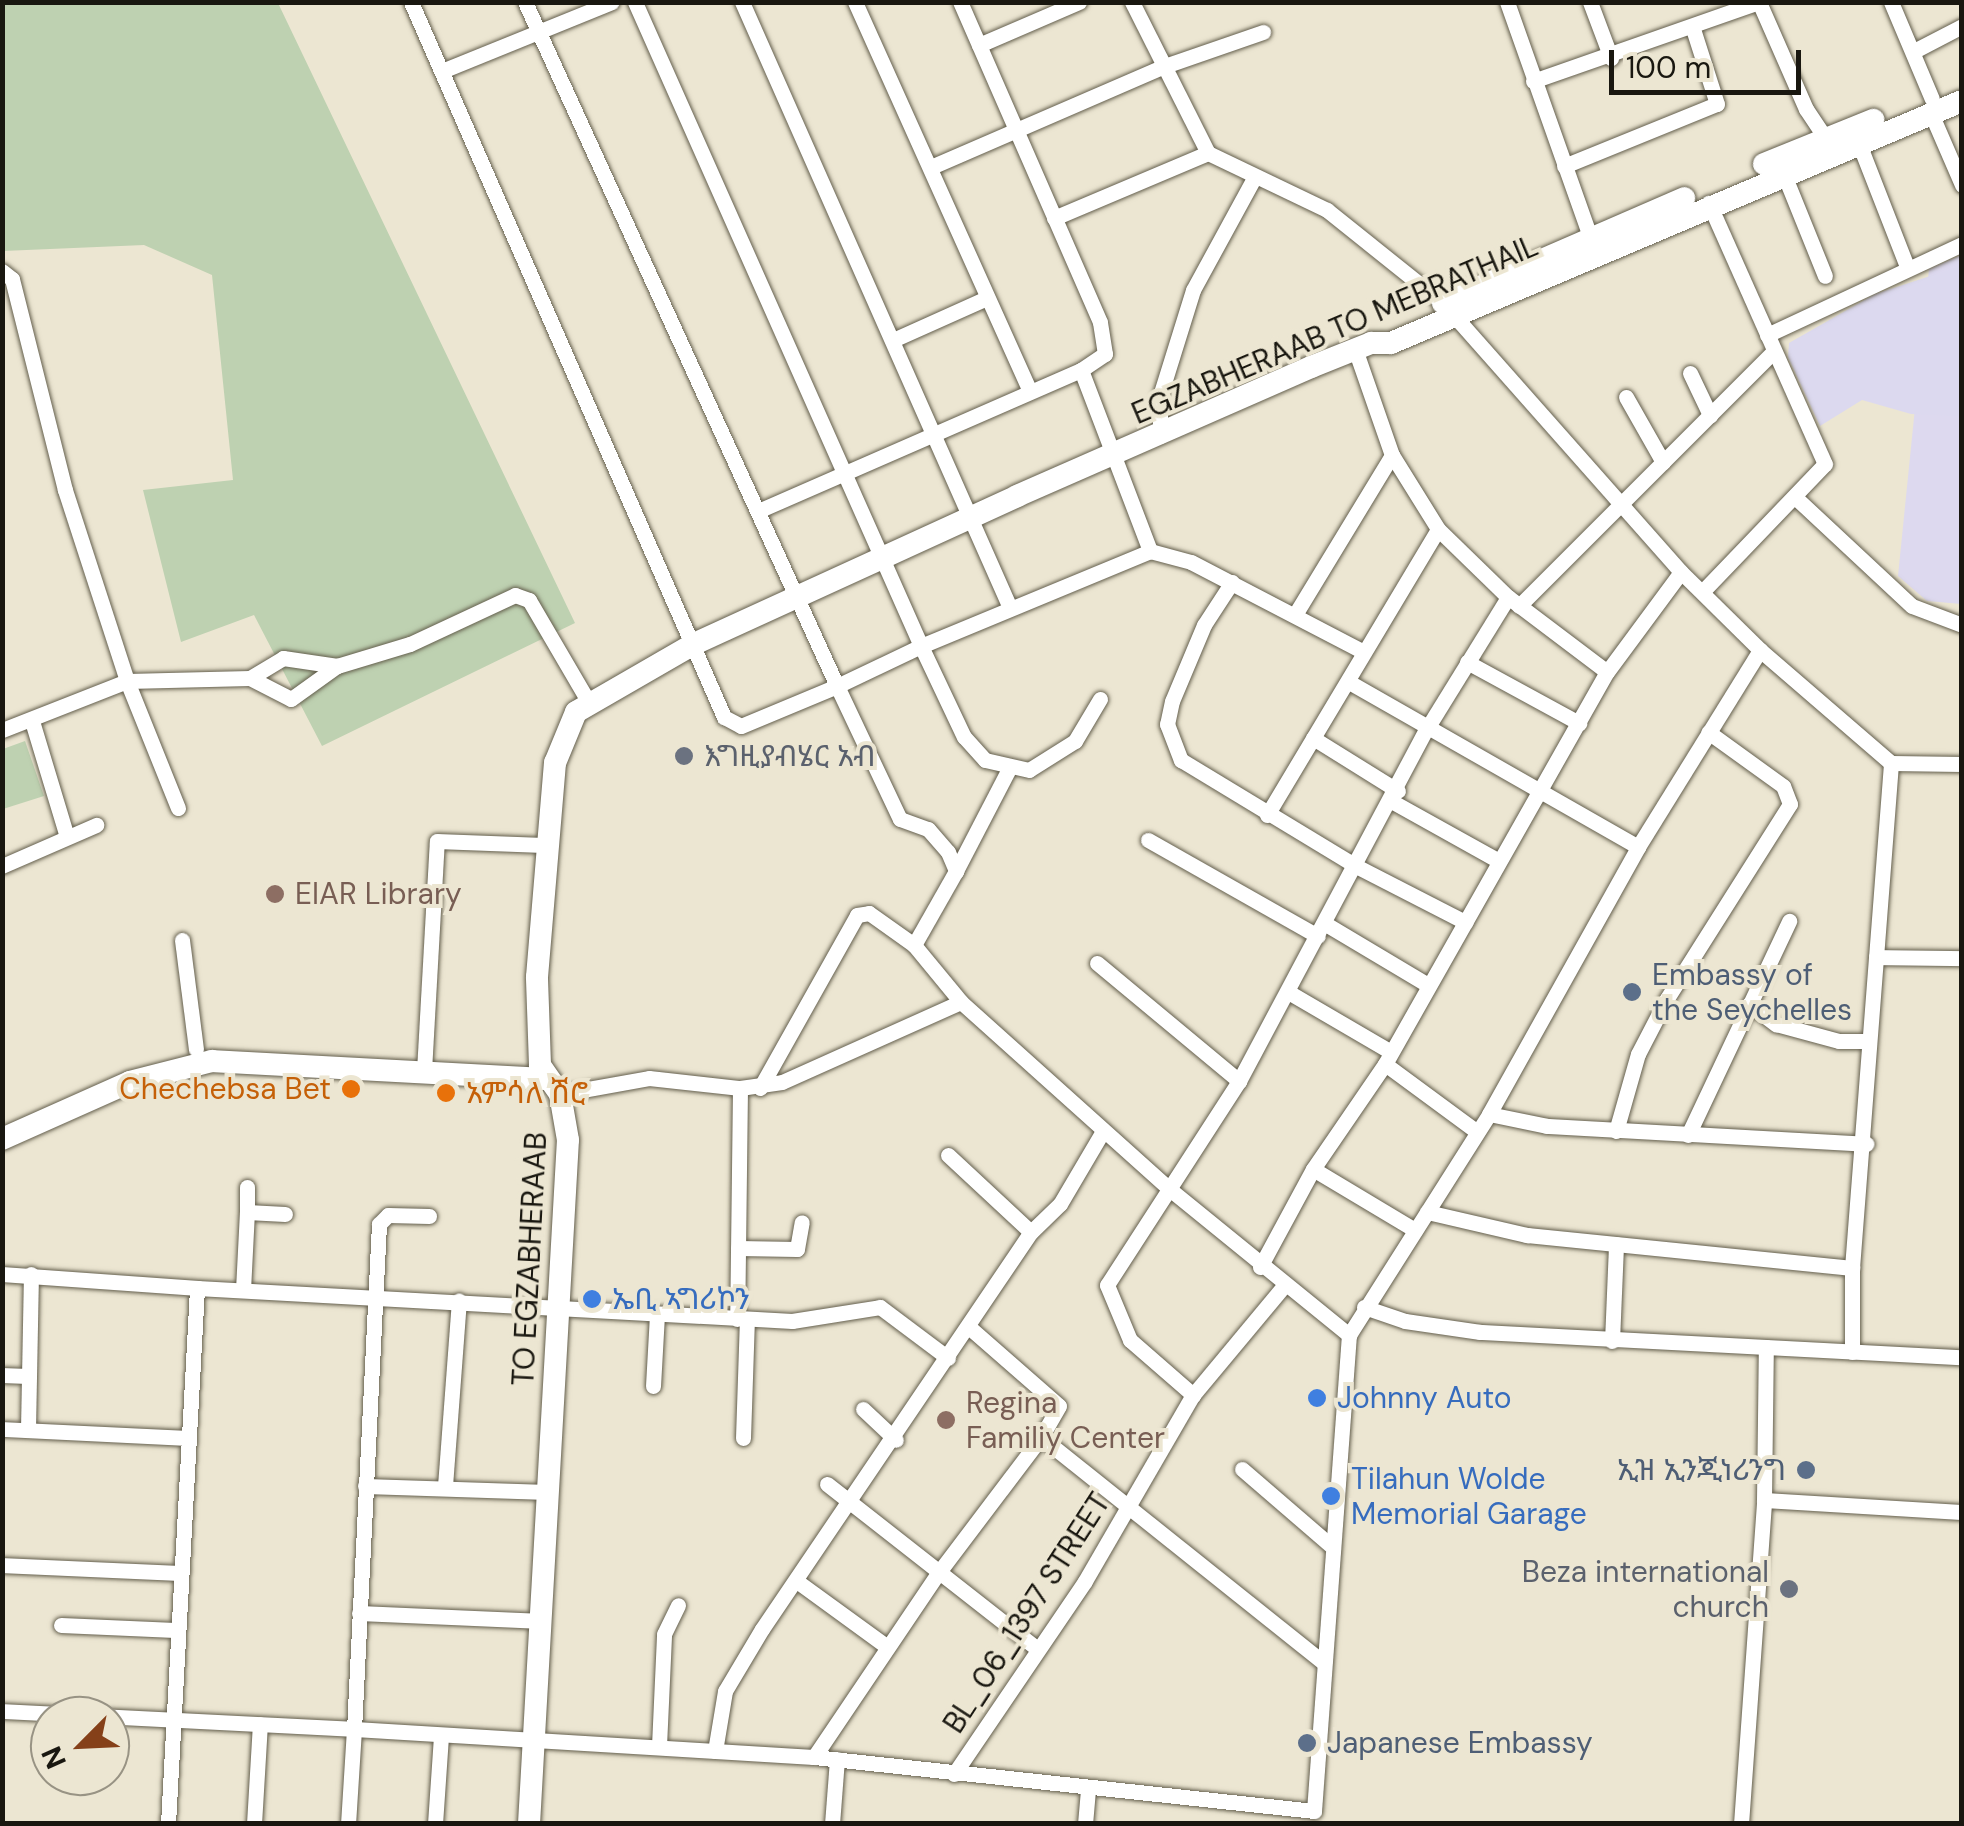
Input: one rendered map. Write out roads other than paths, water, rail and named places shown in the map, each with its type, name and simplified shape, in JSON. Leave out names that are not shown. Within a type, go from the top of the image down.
[{"type":"main road","points":[[1449,309],[1590,238],[1931,105],[1962,86]]},
{"type":"main road","name":"EGZABHERAAB TO MEBRATHAIL","points":[[736,625],[970,516],[1449,309],[1783,172],[1830,145],[1858,141],[1931,105],[1962,101]]},
{"type":"main road","name":"TO EGZABHERAAB","points":[[530,1824],[568,1140],[550,1080],[544,844],[560,742],[588,701],[692,644],[736,625]]},
{"type":"main road","points":[[2,1123],[161,1056],[196,1049],[424,1064],[550,1080]]},
{"type":"main road","points":[[2,1138],[190,1064],[424,1064]]},
{"type":"street","points":[[410,2],[692,644],[731,724],[837,686],[920,646],[1150,551],[1232,582],[1296,612],[1362,651]]},
{"type":"street","points":[[525,2],[900,818],[928,828],[956,872]]},
{"type":"street","points":[[442,71],[612,2]]},
{"type":"street","points":[[635,2],[964,738],[984,760],[1029,770],[1074,741],[1100,699]]},
{"type":"street","points":[[742,2],[1010,608]]},
{"type":"street","points":[[855,2],[1030,392]]},
{"type":"street","points":[[758,510],[1081,370],[1104,354],[1105,335],[960,2]]},
{"type":"street","points":[[979,46],[1046,9],[1079,2]]},
{"type":"street","points":[[1132,2],[1208,153],[1327,210],[1449,309],[1616,505],[1681,572],[1760,650],[1891,763],[1962,764]]},
{"type":"street","points":[[1506,2],[1590,238]]},
{"type":"street","points":[[1590,2],[1611,58]]},
{"type":"street","points":[[1533,81],[1611,58],[1758,2],[1806,109],[1830,145]]},
{"type":"street","points":[[1892,2],[1914,51],[1962,185]]},
{"type":"street","points":[[1914,51],[1962,26]]},
{"type":"street","points":[[1564,166],[1718,104],[1692,29]]},
{"type":"street","points":[[931,167],[1162,67],[1263,32]]},
{"type":"street","points":[[1858,141],[1908,269]]},
{"type":"street","points":[[1054,218],[1208,153]]},
{"type":"street","points":[[1160,436],[1160,396],[1186,308],[1244,172]]},
{"type":"street","points":[[1783,172],[1825,276]]},
{"type":"street","points":[[1703,591],[1825,464],[1772,353],[1709,204]]},
{"type":"street","points":[[1767,335],[1962,244]]},
{"type":"street","points":[[2,271],[12,278],[20,323],[127,680],[178,808]]},
{"type":"street","points":[[894,340],[986,298]]},
{"type":"street","points":[[2,329],[20,323]]},
{"type":"street","points":[[1363,346],[1392,455],[1438,528],[1513,601],[1608,672]]},
{"type":"street","points":[[1193,1395],[1130,1340],[1107,1285],[1167,1187],[1239,1082],[1290,994],[1395,797],[1426,730],[1467,662],[1513,601],[1663,462],[1772,353]]},
{"type":"street","points":[[1081,370],[1150,551]]},
{"type":"street","points":[[1690,374],[1710,414]]},
{"type":"street","points":[[1626,397],[1663,462]]},
{"type":"street","points":[[1296,612],[1392,455]]},
{"type":"street","points":[[1796,498],[1912,606],[1962,625]]},
{"type":"street","points":[[1267,815],[1438,528]]},
{"type":"street","points":[[1260,1267],[1313,1169],[1388,1058],[1608,672],[1681,572]]},
{"type":"street","points":[[1232,582],[1190,654],[1167,724],[1181,760],[1356,866],[1465,922]]},
{"type":"street","points":[[2,730],[127,680],[250,678],[291,699],[337,666],[410,644],[514,595],[530,600],[588,701]]},
{"type":"street","points":[[2,1711],[536,1738],[814,1757],[1313,1817],[1330,1545],[1349,1335],[1489,1114],[1638,847],[1760,650]]},
{"type":"street","points":[[250,678],[284,658],[337,666]]},
{"type":"street","points":[[1467,662],[1578,724]]},
{"type":"street","points":[[1348,682],[1426,730],[1638,847]]},
{"type":"street","points":[[32,721],[67,837]]},
{"type":"street","points":[[1616,1131],[1638,1054],[1666,1000],[1790,804],[1782,786],[1708,732]]},
{"type":"street","points":[[1314,738],[1395,797],[1500,861]]},
{"type":"street","points":[[1852,1352],[1852,1268],[1866,1144],[1869,1041],[1891,763]]},
{"type":"street","points":[[914,945],[1010,767]]},
{"type":"street","points":[[2,866],[96,825]]},
{"type":"street","points":[[1148,840],[1428,985]]},
{"type":"street","points":[[424,1064],[437,842],[544,844]]},
{"type":"street","points":[[760,1088],[857,915],[869,913],[914,945],[961,1002],[1103,1132],[1283,1286],[1349,1335]]},
{"type":"street","points":[[1688,1134],[1789,921]]},
{"type":"street","points":[[182,940],[196,1049]]},
{"type":"street","points":[[1876,957],[1962,958]]},
{"type":"street","points":[[1096,963],[1239,1082]]},
{"type":"street","points":[[1290,994],[1388,1058],[1476,1131]]},
{"type":"street","points":[[550,1080],[649,1078],[760,1088],[961,1002]]},
{"type":"street","points":[[1749,1004],[1776,1024],[1839,1041],[1869,1041]]},
{"type":"street","points":[[740,1088],[738,1248],[743,1438]]},
{"type":"street","points":[[1489,1114],[1515,1123],[1866,1144]]},
{"type":"street","points":[[715,1751],[731,1678],[896,1440],[1031,1232],[1060,1204],[1103,1132]]},
{"type":"street","points":[[948,1155],[1031,1232]]},
{"type":"street","points":[[1313,1169],[1415,1230]]},
{"type":"street","points":[[243,1290],[247,1187]]},
{"type":"street","points":[[248,1212],[285,1214]]},
{"type":"street","points":[[1427,1212],[1527,1234],[1852,1268]]},
{"type":"street","points":[[348,1824],[374,1296],[384,1218],[430,1216]]},
{"type":"street","points":[[738,1248],[796,1249],[802,1222]]},
{"type":"street","points":[[1612,1342],[1616,1244]]},
{"type":"street","points":[[2,1274],[742,1319],[827,1320],[880,1307],[948,1358]]},
{"type":"street","points":[[28,1429],[30,1274]]},
{"type":"street","name":"BL_06_1397 STREET","points":[[954,1774],[1128,1511],[1193,1395],[1283,1286]]},
{"type":"street","points":[[168,1824],[178,1574],[197,1288]]},
{"type":"street","points":[[445,1486],[459,1301]]},
{"type":"street","points":[[1364,1307],[1453,1329],[1612,1342],[1962,1357]]},
{"type":"street","points":[[654,1386],[658,1315]]},
{"type":"street","points":[[814,1757],[886,1646],[1042,1437],[1059,1406],[970,1328]]},
{"type":"street","points":[[1742,1824],[1764,1500],[1766,1346]]},
{"type":"street","points":[[2,1375],[27,1376]]},
{"type":"street","points":[[863,1409],[896,1440]]},
{"type":"street","points":[[2,1428],[186,1438]]},
{"type":"street","points":[[1042,1437],[1128,1511],[1324,1663]]},
{"type":"street","points":[[1242,1469],[1330,1545]]},
{"type":"street","points":[[827,1484],[850,1507],[1035,1647]]},
{"type":"street","points":[[365,1486],[548,1492]]},
{"type":"street","points":[[1764,1500],[1962,1512]]},
{"type":"street","points":[[2,1565],[178,1574]]},
{"type":"street","points":[[798,1582],[886,1646]]},
{"type":"street","points":[[660,1746],[664,1634],[678,1605]]},
{"type":"street","points":[[359,1613],[544,1621]]},
{"type":"street","points":[[61,1625],[175,1630]]},
{"type":"street","points":[[254,1824],[260,1724]]},
{"type":"street","points":[[435,1824],[441,1736]]},
{"type":"street","points":[[832,1824],[837,1759]]},
{"type":"street","points":[[1085,1824],[1088,1791]]},
{"type":"place","name":"እግዚያብሄር አብ","points":[[684,756]]},
{"type":"place","name":"EIAR Library","points":[[275,894]]},
{"type":"place","name":"Embassy of the Seychelles","points":[[1632,992]]},
{"type":"place","name":"Chechebsa Bet","points":[[351,1089]]},
{"type":"place","name":"አምሳለ ሽሮ","points":[[446,1093]]},
{"type":"place","name":"ኤቢ ኣግሪኮን","points":[[592,1299]]},
{"type":"place","name":"Johnny Auto","points":[[1317,1398]]},
{"type":"place","name":"Regina Familiy Center","points":[[946,1420]]},
{"type":"place","name":"ኢዝ ኢንጂነሪንግ","points":[[1806,1470]]},
{"type":"place","name":"Tilahun Wolde Memorial Garage","points":[[1331,1496]]},
{"type":"place","name":"Beza international church","points":[[1789,1589]]},
{"type":"place","name":"Japanese Embassy","points":[[1307,1743]]}]
